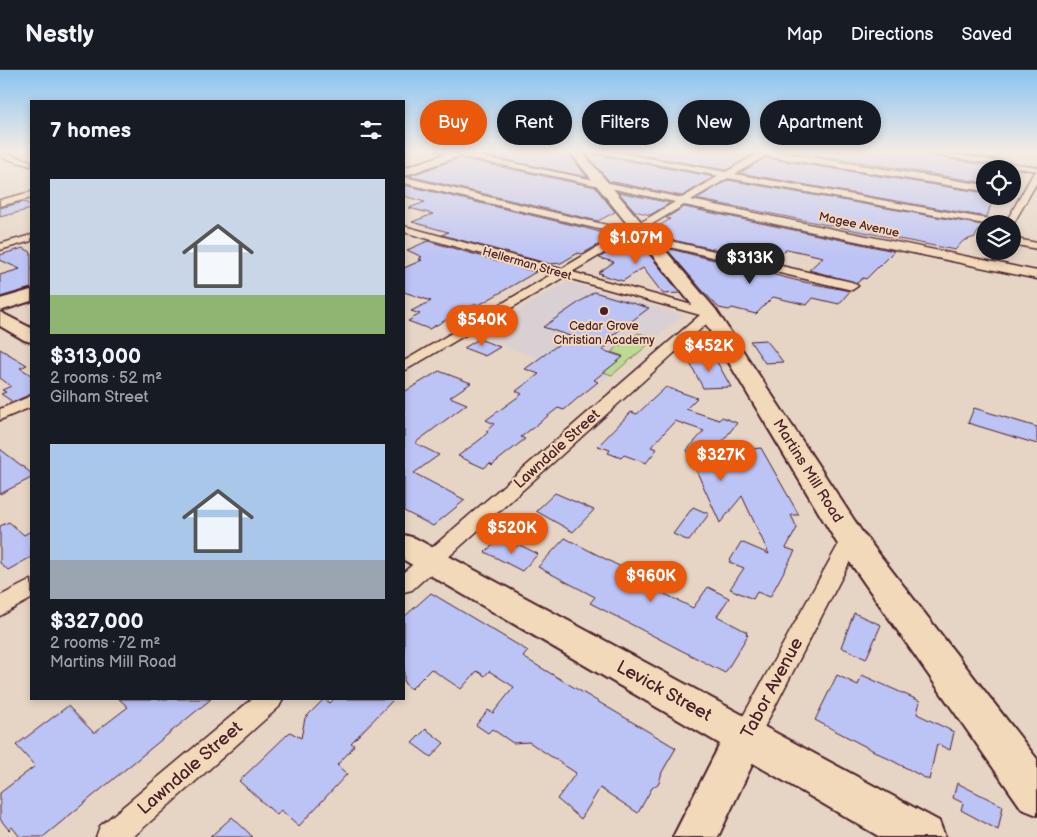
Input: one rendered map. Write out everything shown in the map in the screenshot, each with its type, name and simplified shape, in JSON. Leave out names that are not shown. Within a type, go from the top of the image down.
[{"type":"street","points":[[434,187],[638,233],[852,286]]},
{"type":"street","name":"Martins Mill Road","points":[[603,187],[638,233],[709,314],[851,540],[1037,794]]},
{"type":"street","name":"Magee Avenue","points":[[611,187],[1037,275]]},
{"type":"street","points":[[405,366],[561,274],[638,233],[711,187]]},
{"type":"street","points":[[789,187],[976,220]]},
{"type":"street","points":[[1015,215],[1025,195],[1033,187]]},
{"type":"street","points":[[1021,194],[1025,195]]},
{"type":"street","points":[[0,203],[30,195]]},
{"type":"street","name":"Hellerman Street","points":[[405,229],[709,314]]},
{"type":"street","points":[[405,241],[421,234]]},
{"type":"street","points":[[0,247],[30,238]]},
{"type":"street","points":[[1021,243],[1037,246]]},
{"type":"street","points":[[993,265],[995,260]]},
{"type":"street","points":[[0,305],[30,295]]},
{"type":"street","name":"Lawndale Street","points":[[405,582],[417,554],[709,314]]},
{"type":"street","points":[[0,318],[30,335]]},
{"type":"street","points":[[0,415],[30,401]]},
{"type":"street","name":"Tabor Avenue","points":[[695,837],[746,736],[851,540]]},
{"type":"street","name":"Levick Street","points":[[417,554],[746,736],[923,837]]},
{"type":"street","points":[[0,606],[30,589]]},
{"type":"street","name":"Lawndale Street","points":[[111,837],[269,700]]},
{"type":"shaded area","name":"Cedar Grove Christian Academy","points":[[567,282],[684,315],[603,381],[473,335]]},
{"type":"green space","points":[[638,333],[656,338],[612,375],[603,372],[623,356],[611,352]]},
{"type":"building","points":[[405,187],[412,187],[614,236],[582,254],[578,253],[561,263],[550,264],[442,235],[448,232],[412,222],[433,214],[409,208],[425,202],[405,196]]},
{"type":"building","points":[[454,187],[595,187],[615,212],[598,221]]},
{"type":"building","points":[[637,187],[698,187],[682,196]]},
{"type":"building","points":[[717,187],[766,187],[976,224],[975,237],[963,241],[955,250],[696,199]]},
{"type":"building","points":[[817,187],[946,187],[976,192],[976,205],[991,205],[988,215],[976,215]]},
{"type":"building","points":[[618,192],[670,203],[650,215],[635,211]]},
{"type":"building","points":[[24,202],[30,205],[30,209],[0,217],[0,208]]},
{"type":"building","points":[[684,207],[894,251],[866,279],[863,278],[857,283],[809,270],[823,257],[787,249],[772,262],[655,236],[651,231],[670,219],[666,218]]},
{"type":"building","points":[[630,239],[637,239],[680,293],[663,294],[643,268],[623,281],[598,273],[614,262],[599,258]]},
{"type":"building","points":[[428,241],[536,272],[479,305],[476,304],[429,329],[408,321],[420,314],[411,311],[431,301],[405,292],[405,268],[422,260],[418,259],[422,257],[407,250]]},
{"type":"building","points":[[23,248],[30,252],[30,288],[0,297],[0,275],[20,269],[0,260],[0,255]]},
{"type":"building","points":[[666,248],[799,281],[850,291],[839,304],[813,298],[807,305],[773,297],[756,314],[732,308],[729,310],[719,308]]},
{"type":"building","points":[[594,292],[649,308],[609,338],[615,340],[602,350],[623,357],[594,380],[598,382],[564,410],[558,408],[521,437],[525,439],[492,465],[490,463],[484,468],[458,456],[488,432],[486,431],[494,424],[486,420],[522,394],[516,391],[539,374],[525,369],[570,336],[543,327]]},
{"type":"building","points":[[479,339],[500,347],[485,356],[464,348]]},
{"type":"building","points":[[766,340],[783,362],[765,363],[750,341]]},
{"type":"building","points":[[0,349],[27,365],[20,368],[30,374],[30,394],[13,402],[1,394],[6,392],[2,390],[11,386],[0,378]]},
{"type":"building","points":[[710,357],[716,360],[731,387],[703,388],[689,361],[693,361],[691,358]]},
{"type":"building","points":[[439,371],[471,383],[450,397],[467,404],[415,443],[439,455],[414,473],[465,500],[433,526],[405,512],[405,391]]},
{"type":"building","points":[[666,387],[697,398],[686,409],[719,420],[722,417],[737,423],[721,443],[745,442],[751,449],[761,448],[799,515],[791,515],[797,528],[786,548],[795,551],[770,597],[757,592],[753,599],[730,589],[744,568],[729,562],[741,542],[769,554],[742,496],[720,523],[687,450],[704,431],[675,421],[651,447],[657,449],[646,463],[624,455],[621,458],[608,453],[610,450],[598,446],[631,412],[637,414]]},
{"type":"building","points":[[974,408],[1037,427],[1037,444],[968,423]]},
{"type":"building","points":[[0,449],[30,472],[30,479],[0,494]]},
{"type":"building","points":[[555,493],[594,510],[573,532],[536,511]]},
{"type":"building","points":[[693,507],[709,514],[689,541],[673,534]]},
{"type":"building","points":[[9,522],[24,535],[30,532],[30,558],[8,570],[0,563],[0,526]]},
{"type":"building","points":[[565,538],[621,567],[626,562],[654,575],[664,563],[681,571],[663,593],[693,608],[708,587],[729,598],[717,616],[747,632],[746,634],[748,635],[725,673],[590,603],[595,597],[538,567]]},
{"type":"building","points":[[498,540],[516,547],[518,544],[538,554],[522,571],[485,552]]},
{"type":"building","points":[[431,593],[528,651],[523,657],[676,748],[662,772],[659,783],[652,788],[638,813],[600,788],[581,819],[557,799],[576,773],[529,742],[513,743],[492,729],[488,733],[476,725],[488,710],[493,713],[514,687],[489,671],[485,676],[477,671],[461,689],[431,669],[411,689],[405,684],[405,616]]},
{"type":"building","points":[[854,613],[881,625],[866,659],[841,647]]},
{"type":"building","points":[[837,675],[858,685],[862,675],[920,701],[917,714],[954,732],[950,750],[937,744],[929,780],[815,720]]},
{"type":"building","points":[[120,700],[210,700],[43,837],[20,837],[12,827],[9,830],[0,819],[0,793],[35,766],[16,745],[68,706],[94,733],[128,707]]},
{"type":"building","points":[[323,700],[330,703],[333,700],[393,700],[351,743],[354,745],[337,765],[347,774],[299,826],[281,810],[277,815],[239,781],[290,732],[301,738],[305,718]]},
{"type":"building","points":[[426,729],[444,743],[431,757],[412,743]]},
{"type":"building","points":[[957,783],[1003,806],[998,830],[961,810],[963,803],[953,798]]},
{"type":"building","points":[[232,817],[253,837],[210,837]]},
{"type":"place","name":"Cedar Grove Christian Academy","points":[[604,311]]}]
